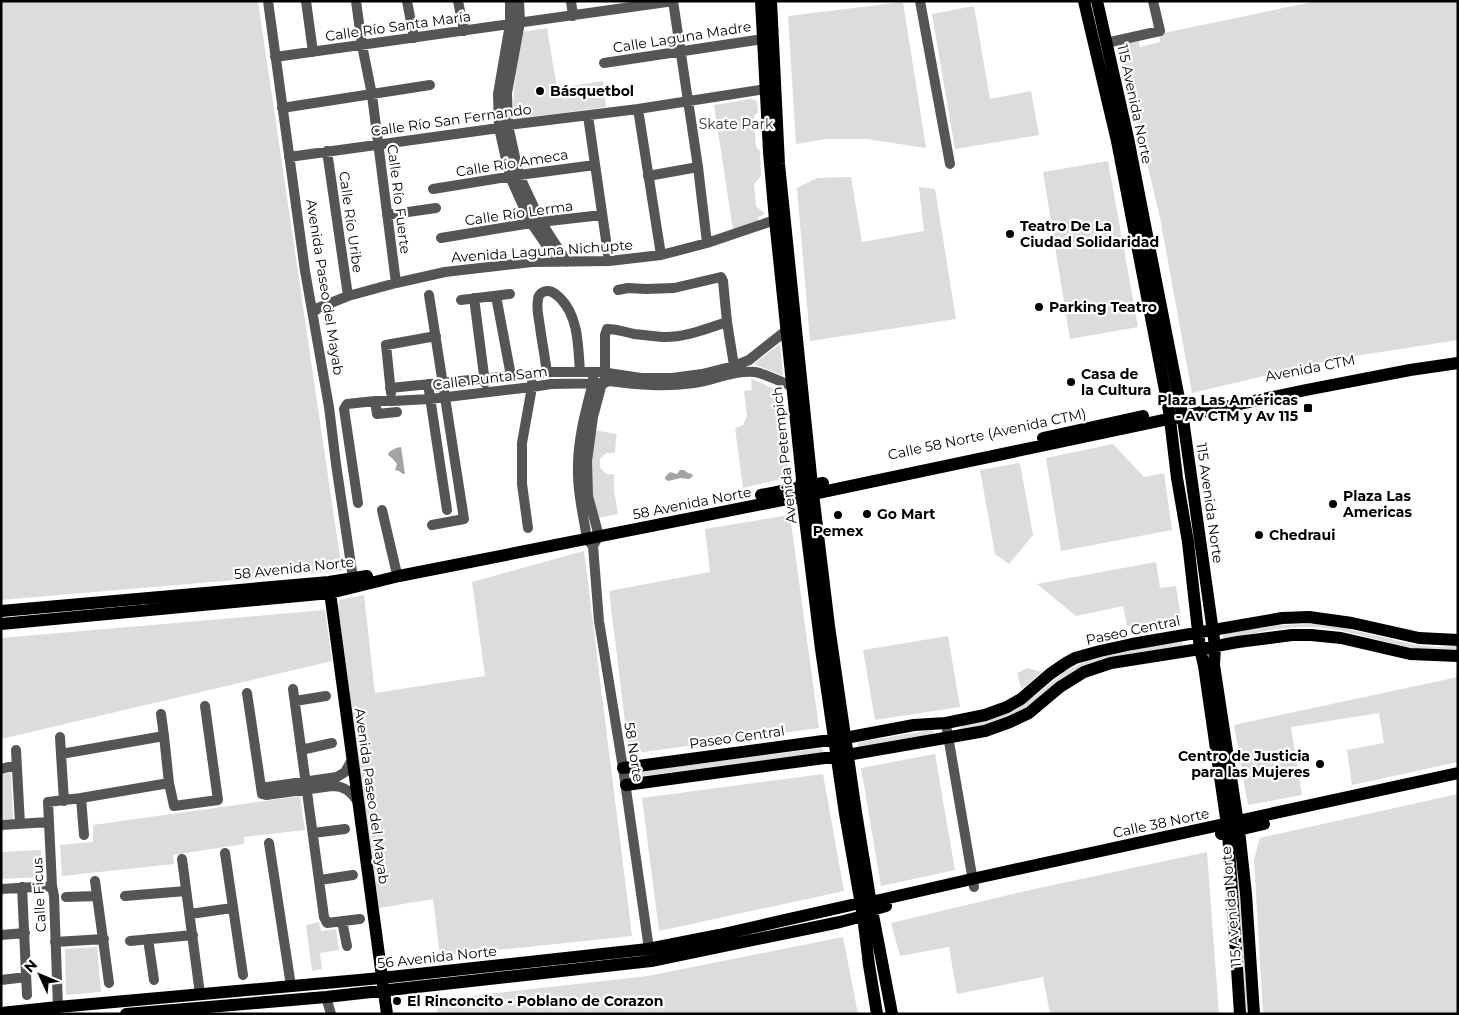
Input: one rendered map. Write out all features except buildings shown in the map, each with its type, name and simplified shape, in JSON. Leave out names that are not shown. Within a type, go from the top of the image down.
[{"type":"main road","name":"Avenida Petempich","points":[[761,1],[775,220],[802,479],[807,490]]},
{"type":"main road","name":"Avenida Petempich","points":[[771,1],[779,164],[807,490],[842,755],[866,908]]},
{"type":"main road","name":"115 Avenida Norte","points":[[1084,1],[1117,141],[1176,414],[1176,478],[1188,542],[1200,649],[1246,894],[1254,1014]]},
{"type":"main road","name":"115 Avenida Norte","points":[[1097,1],[1128,138],[1215,646],[1214,665],[1233,827],[1240,1014]]},
{"type":"main road","name":"Avenida CTM","points":[[1176,414],[1408,364],[1458,357]]},
{"type":"main road","name":"Avenida CTM","points":[[1176,414],[1410,370],[1458,363]]},
{"type":"main road","name":"Calle 58 Norte (Avenida CTM)","points":[[807,490],[1073,430],[1176,414]]},
{"type":"main road","name":"58 Avenida Norte","points":[[1,611],[51,606],[186,600],[334,588],[592,537],[807,490]]},
{"type":"main road","name":"58 Avenida Norte","points":[[334,588],[353,578],[592,537]]},
{"type":"main road","name":"Avenida Paseo del Mayab","points":[[334,588],[352,760],[387,1014]]},
{"type":"main road","name":"58 Avenida Norte","points":[[1,624],[52,620],[186,600]]},
{"type":"main road","points":[[51,606],[52,620]]},
{"type":"main road","name":"Paseo Central","points":[[623,768],[840,739],[914,726],[946,723],[985,715],[1007,707],[1021,699],[1050,674],[1075,658],[1132,644],[1282,618],[1310,617],[1352,623],[1418,638],[1458,640]]},
{"type":"main road","name":"Paseo Central","points":[[626,785],[842,755],[985,731],[1029,713],[1060,687],[1084,672],[1111,663],[1215,646],[1284,636],[1311,635],[1341,638],[1410,654],[1458,656]]},
{"type":"main road","name":"Calle 38 Norte","points":[[866,908],[1233,827],[1458,773]]},
{"type":"main road","name":"Calle 38 Norte","points":[[1233,827],[1250,826],[1458,782]]},
{"type":"main road","points":[[866,908],[869,965],[877,1014]]},
{"type":"main road","points":[[866,908],[892,1014]]},
{"type":"main road","name":"56 Avenida Norte","points":[[126,1014],[194,1011],[326,997],[382,985],[650,955],[840,922],[866,908]]},
{"type":"main road","name":"56 Avenida Norte","points":[[650,955],[728,933],[866,908]]},
{"type":"main road","points":[[840,922],[856,924],[864,959],[869,965]]},
{"type":"main road","name":"56 Avenida Norte","points":[[4,1013],[58,1006],[113,1008],[196,994],[291,986],[382,985]]},
{"type":"main road","points":[[291,986],[293,999]]},
{"type":"main road","points":[[194,1011],[196,994]]},
{"type":"street","name":"Avenida Paseo del Mayab","points":[[268,1],[305,271],[329,407],[353,578]]},
{"type":"street","points":[[306,1],[313,52]]},
{"type":"street","name":"Calle Río Fuerte","points":[[356,1],[372,95],[396,282]]},
{"type":"street","points":[[407,1],[414,38]]},
{"type":"street","points":[[458,1],[464,31]]},
{"type":"street","points":[[510,1],[515,23]]},
{"type":"street","points":[[519,1],[498,94],[503,127],[514,176],[536,222],[563,262]]},
{"type":"street","points":[[571,1],[573,16]]},
{"type":"street","name":"Calle Río Santa María","points":[[275,58],[573,16],[623,5],[674,1]]},
{"type":"street","points":[[674,1],[707,243]]},
{"type":"street","points":[[920,1],[950,164]]},
{"type":"street","points":[[1106,43],[1160,31],[1153,1]]},
{"type":"street","name":"Calle Laguna Madre","points":[[604,63],[763,39]]},
{"type":"street","points":[[282,108],[430,85]]},
{"type":"street","name":"Calle Río San Fernando","points":[[289,157],[638,109],[766,89]]},
{"type":"street","points":[[638,109],[661,255]]},
{"type":"street","points":[[588,116],[609,261]]},
{"type":"street","name":"Calle Río Uribe","points":[[327,151],[348,296]]},
{"type":"street","name":"Calle Río Ameca","points":[[433,189],[595,164]]},
{"type":"street","points":[[648,176],[698,167]]},
{"type":"street","points":[[386,214],[436,208]]},
{"type":"street","name":"Calle Río Lerma","points":[[441,238],[536,222],[602,215]]},
{"type":"street","name":"Avenida Laguna Nichupte","points":[[313,313],[318,308],[348,296],[396,282],[445,272],[523,263],[609,261],[661,255],[707,243],[775,220]]},
{"type":"street","points":[[618,290],[628,288],[674,288],[721,277],[735,370]]},
{"type":"street","points":[[547,373],[537,310],[538,298],[546,291],[556,294],[571,313],[577,335],[580,372]]},
{"type":"street","points":[[462,300],[510,294]]},
{"type":"street","points":[[429,295],[464,520],[432,526]]},
{"type":"street","points":[[496,296],[511,376]]},
{"type":"street","points":[[474,298],[486,392]]},
{"type":"street","points":[[607,373],[605,368],[605,335],[607,329],[664,337],[699,331],[727,322]]},
{"type":"street","name":"Calle Punta Sam","points":[[358,503],[344,409],[347,404],[430,399],[596,380],[650,386],[672,386],[709,381],[735,370],[787,330]]},
{"type":"street","points":[[392,401],[386,345],[436,336]]},
{"type":"street","name":"Calle Punta Sam","points":[[596,380],[601,372],[641,378],[672,378],[735,370],[756,372],[792,386]]},
{"type":"street","name":"Calle Punta Sam","points":[[390,388],[547,373],[580,372],[596,380]]},
{"type":"street","points":[[528,528],[522,484],[522,443],[532,387],[531,374]]},
{"type":"street","name":"58 Norte","points":[[596,380],[582,422],[582,474],[592,537],[599,621],[626,785],[650,955]]},
{"type":"street","points":[[428,384],[447,510]]},
{"type":"street","points":[[376,401],[377,414],[397,412]]},
{"type":"street","points":[[382,510],[396,570]]},
{"type":"street","points":[[293,689],[324,917],[327,924],[360,919]]},
{"type":"street","points":[[248,693],[261,788],[332,782],[352,793],[359,803]]},
{"type":"street","points":[[295,701],[326,696]]},
{"type":"street","points":[[161,714],[169,783],[174,806],[218,800],[205,706]]},
{"type":"street","points":[[946,723],[973,883]]},
{"type":"street","points":[[60,754],[164,736]]},
{"type":"street","points":[[60,737],[64,801]]},
{"type":"street","points":[[301,750],[332,743]]},
{"type":"street","points":[[16,750],[20,824]]},
{"type":"street","points":[[332,782],[345,772],[352,760]]},
{"type":"street","points":[[1,769],[16,766]]},
{"type":"street","points":[[1,825],[20,824],[46,819],[48,802],[169,783]]},
{"type":"street","points":[[81,798],[84,835]]},
{"type":"street","name":"Calle Ficus","points":[[46,819],[47,886],[54,896],[59,941],[58,1006]]},
{"type":"street","points":[[313,833],[345,829]]},
{"type":"street","points":[[270,843],[291,986]]},
{"type":"street","points":[[225,853],[243,975]]},
{"type":"street","points":[[182,859],[193,935],[196,994]]},
{"type":"street","points":[[320,880],[352,875]]},
{"type":"street","points":[[95,882],[109,984]]},
{"type":"street","points":[[1,889],[47,886]]},
{"type":"street","points":[[22,888],[27,995]]},
{"type":"street","points":[[125,896],[186,891]]},
{"type":"street","points":[[66,897],[97,896]]},
{"type":"street","points":[[190,914],[232,908]]},
{"type":"street","points":[[342,921],[347,946]]},
{"type":"street","points":[[1,935],[25,933]]},
{"type":"street","points":[[130,941],[193,935]]},
{"type":"street","points":[[148,939],[154,980]]},
{"type":"street","points":[[59,941],[104,940]]},
{"type":"street","points":[[1,980],[26,977]]},
{"type":"street","points":[[326,997],[331,1014]]},
{"type":"green space","points":[[1,1],[258,1],[342,571],[1,600]]},
{"type":"green space","points":[[1317,1],[1458,1],[1458,340],[1336,359],[1192,393],[1160,218],[1119,44],[1138,39],[1140,47],[1160,42],[1159,34]]},
{"type":"green space","points":[[903,2],[926,148],[867,139],[825,139],[796,144],[788,16]]},
{"type":"green space","points":[[974,6],[990,99],[1031,91],[1039,135],[955,149],[932,14]]},
{"type":"green space","points":[[547,28],[557,88],[603,81],[606,107],[517,119],[513,115],[514,88],[522,32]]},
{"type":"green space","name":"Skate Park","points":[[751,99],[757,101],[758,112],[754,116],[756,147],[760,151],[761,176],[754,184],[756,206],[765,214],[758,217],[759,221],[733,230],[714,105]]},
{"type":"green space","points":[[1108,161],[1138,327],[1070,339],[1043,172]]},
{"type":"green space","points":[[851,177],[862,242],[924,231],[919,187],[935,189],[956,319],[810,341],[797,188],[817,178]]},
{"type":"green space","points":[[780,344],[783,376],[754,364]]},
{"type":"green space","points":[[751,379],[781,393],[789,477],[743,488],[735,428],[743,425],[747,416],[744,391],[752,390]]},
{"type":"green space","points":[[593,430],[617,434],[615,453],[606,453],[600,459],[600,467],[606,473],[614,474],[614,490],[618,514],[598,518],[595,516],[591,486]]},
{"type":"green space","points":[[1113,444],[1144,477],[1164,473],[1172,530],[1061,551],[1046,458]]},
{"type":"green space","points":[[1020,463],[1033,535],[1009,564],[995,554],[980,470]]},
{"type":"green space","points":[[790,515],[819,728],[629,754],[609,591],[710,572],[705,529]]},
{"type":"green space","points":[[584,551],[632,936],[440,956],[433,899],[379,908],[338,607],[339,600],[364,595],[375,693],[485,676],[472,582]]},
{"type":"green space","points":[[1156,562],[1160,588],[1176,586],[1181,618],[1127,626],[1123,606],[1076,616],[1037,584]]},
{"type":"green space","points":[[325,610],[332,661],[1,739],[1,638]]},
{"type":"green space","points":[[1278,625],[1331,625],[1416,645],[1434,647],[1458,646],[1458,650],[1418,649],[1318,627],[1264,631],[1225,639],[1223,637],[1226,633]]},
{"type":"green space","points":[[948,636],[960,707],[875,720],[863,650]]},
{"type":"green space","points":[[1182,642],[1184,646],[1131,654],[1037,700],[1024,709],[995,723],[960,729],[962,725],[1022,705],[1064,672],[1090,659],[1131,649]]},
{"type":"green space","points":[[1028,668],[1041,672],[1025,687],[1021,688],[1017,673]]},
{"type":"green space","points":[[1458,677],[1458,762],[1352,785],[1347,750],[1384,743],[1379,713],[1291,727],[1302,795],[1248,805],[1234,725]]},
{"type":"green space","points":[[932,730],[934,732],[932,735],[859,747],[857,745],[859,742]]},
{"type":"green space","points":[[822,748],[824,751],[822,753],[633,776],[634,772]]},
{"type":"green space","points":[[935,754],[955,870],[881,886],[861,768]]},
{"type":"green space","points":[[11,772],[13,819],[1,819],[1,774]]},
{"type":"green space","points":[[823,774],[844,891],[659,931],[642,798]]},
{"type":"green space","points":[[1458,794],[1458,1014],[1263,1014],[1254,859],[1260,838]]},
{"type":"green space","points":[[300,796],[305,830],[244,837],[244,844],[173,855],[174,864],[62,876],[60,845],[93,842],[93,825]]},
{"type":"green space","points":[[1234,841],[1236,841],[1248,1014],[1245,1014]]},
{"type":"green space","points":[[41,850],[42,877],[1,879],[1,852]]},
{"type":"green space","points":[[1207,852],[1219,1014],[1050,1014],[1043,977],[957,994],[949,947],[900,956],[891,923],[1030,890]]},
{"type":"green space","points":[[319,922],[321,931],[336,929],[339,950],[320,953],[322,969],[312,971],[306,925]]},
{"type":"green space","points":[[843,937],[858,1014],[438,1014],[436,1000],[648,976]]},
{"type":"green space","points":[[97,947],[101,992],[66,995],[65,949]]},
{"type":"shaded area","points":[[401,447],[405,474],[395,470],[397,464],[388,455],[389,452]]},
{"type":"shaded area","points":[[680,470],[684,470],[693,476],[689,479],[681,478],[668,481],[665,479],[670,472],[677,474]]},
{"type":"place","name":"Básquetbol","points":[[540,91]]},
{"type":"place","name":"Teatro De La Ciudad Solidaridad","points":[[1010,234]]},
{"type":"place","name":"Parking Teatro","points":[[1039,307]]},
{"type":"place","name":"Casa de la Cultura","points":[[1071,382]]},
{"type":"place","name":"Plaza Las Américas - Av CTM y Av 115","points":[[1308,408]]},
{"type":"place","name":"Plaza Las Americas","points":[[1333,504]]},
{"type":"place","name":"Go Mart","points":[[867,514]]},
{"type":"place","name":"Pemex","points":[[838,515]]},
{"type":"place","name":"Chedraui","points":[[1259,535]]},
{"type":"place","name":"Centro de Justicia para las Mujeres","points":[[1320,764]]},
{"type":"place","name":"El Rinconcito - Poblano de Corazon","points":[[397,1001]]}]
